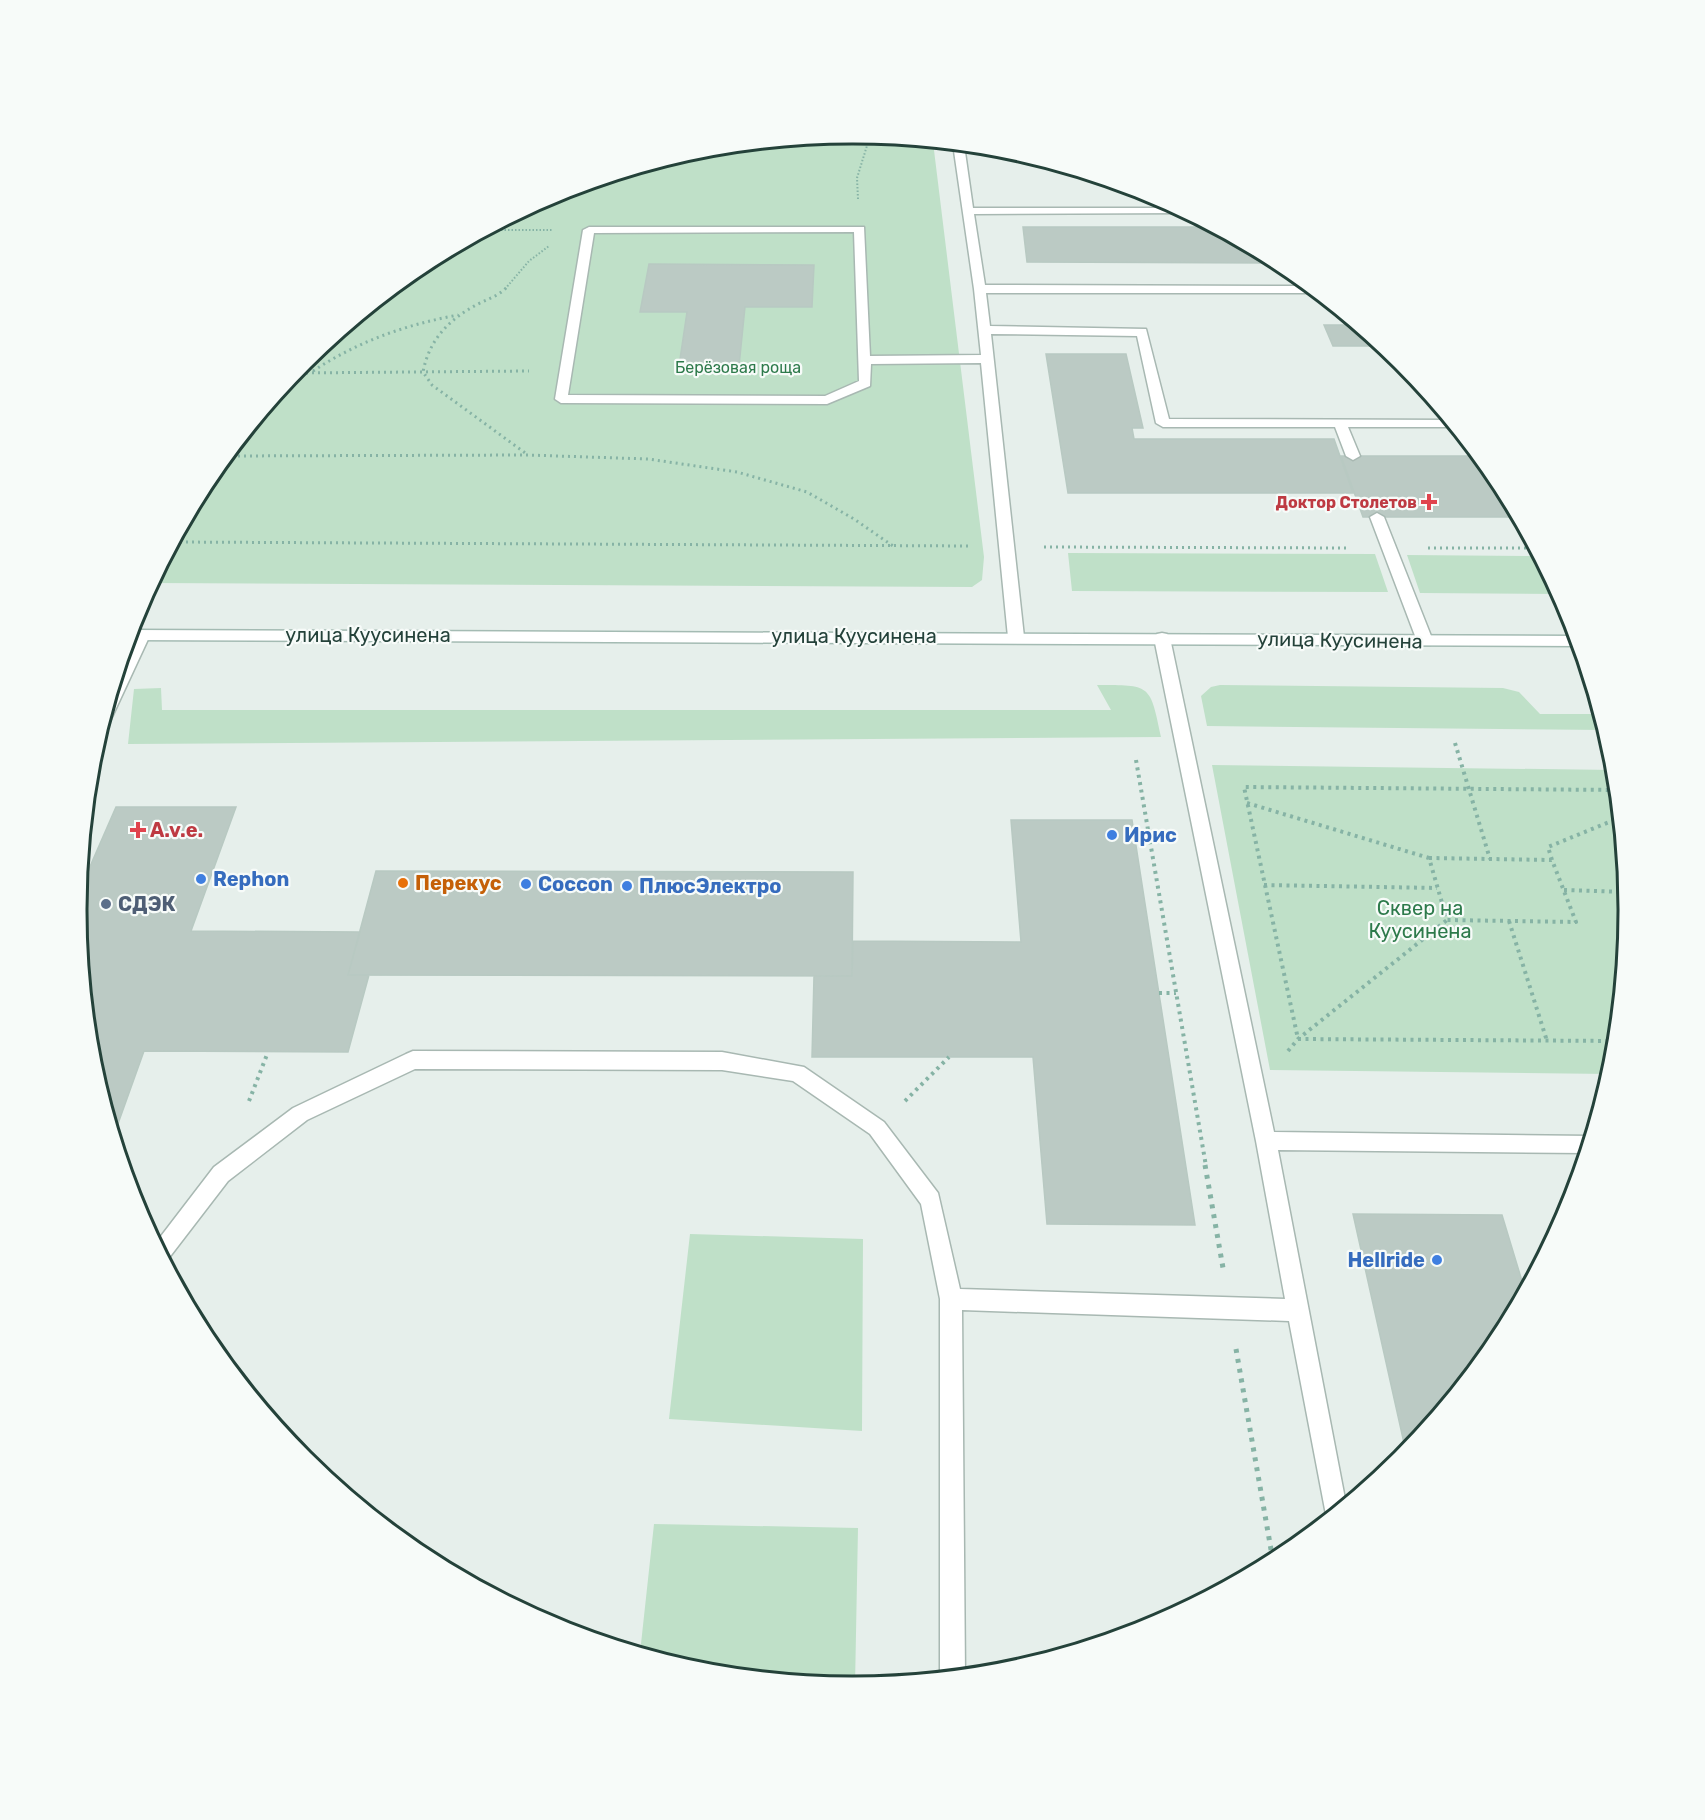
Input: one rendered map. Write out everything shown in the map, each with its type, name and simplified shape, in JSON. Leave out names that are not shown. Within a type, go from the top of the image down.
[{"type":"main road","points":[[959,152],[980,290],[1016,637]]},
{"type":"main road","points":[[968,211],[1163,211]]},
{"type":"main road","points":[[860,229],[865,383],[827,400],[561,399],[589,230],[860,229]]},
{"type":"main road","points":[[980,290],[1301,290]]},
{"type":"main road","points":[[984,330],[1142,332],[1163,423],[1444,424]]},
{"type":"main road","points":[[864,360],[987,359]]},
{"type":"main road","points":[[1340,423],[1353,456]]},
{"type":"main road","points":[[1377,517],[1425,641]]},
{"type":"main road","name":"улица Куусинена","points":[[138,635],[1569,641]]},
{"type":"main road","points":[[1162,638],[1266,1141],[1334,1504]]},
{"type":"main road","points":[[166,1248],[221,1174],[230,1167],[300,1114],[413,1060],[722,1061],[797,1073],[877,1128],[931,1200],[951,1299],[952,1669]]},
{"type":"main road","points":[[1266,1141],[1581,1144]]},
{"type":"main road","points":[[951,1299],[1297,1310]]},
{"type":"path","points":[[860,229],[857,177],[867,145]]},
{"type":"path","points":[[501,230],[589,230]]},
{"type":"path","points":[[528,455],[432,385],[423,372],[424,356],[440,332],[458,315],[503,291],[530,260],[544,248],[566,240],[572,230]]},
{"type":"path","points":[[311,373],[338,354],[379,334],[410,323],[458,315]]},
{"type":"path","points":[[307,373],[566,371]]},
{"type":"path","points":[[237,456],[528,455],[648,459],[736,472],[807,492],[854,519],[893,546]]},
{"type":"path","points":[[182,542],[1526,548]]},
{"type":"path","points":[[1455,743],[1490,859]]},
{"type":"path","points":[[1136,760],[1271,1550]]},
{"type":"path","points":[[1298,1039],[1244,787],[1608,790]]},
{"type":"path","points":[[1247,803],[1429,858],[1552,860]]},
{"type":"path","points":[[1255,1090],[1298,1039],[1447,920],[1576,922],[1548,847],[1612,821]]},
{"type":"path","points":[[1429,858],[1447,920]]},
{"type":"path","points":[[1264,885],[1437,888]]},
{"type":"path","points":[[1564,890],[1617,892]]},
{"type":"path","points":[[1509,921],[1547,1041]]},
{"type":"path","points":[[1159,993],[1176,993]]},
{"type":"path","points":[[1298,1039],[1606,1041]]},
{"type":"path","points":[[877,1128],[949,1057]]},
{"type":"green space","name":"Берёзовая роща","points":[[852,144],[934,149],[984,557],[982,580],[972,587],[161,583],[190,527],[216,485],[277,405],[348,334],[427,274],[514,223],[606,185],[703,159],[802,146]]},
{"type":"green space","points":[[1068,553],[1375,554],[1388,592],[1072,591]]},
{"type":"green space","points":[[1407,555],[1531,556],[1549,594],[1420,593]]},
{"type":"green space","points":[[1097,685],[1138,687],[1145,691],[1154,707],[1161,737],[128,744],[134,689],[161,688],[162,710],[1111,710]]},
{"type":"green space","points":[[1220,685],[1503,688],[1519,692],[1540,714],[1592,714],[1596,730],[1207,726],[1201,696],[1211,687]]},
{"type":"green space","name":"Сквер на Куусинена","points":[[1212,765],[1604,770],[1616,860],[1618,910],[1611,1010],[1600,1074],[1270,1070]]},
{"type":"green space","points":[[690,1234],[863,1239],[862,1431],[669,1419]]},
{"type":"green space","points":[[654,1524],[858,1528],[855,1676],[753,1669],[703,1661],[641,1645]]},
{"type":"building","points":[[1023,227],[1198,227],[1260,263],[1027,262]]},
{"type":"building","points":[[649,264],[814,265],[812,307],[745,307],[739,366],[679,366],[687,312],[640,312]]},
{"type":"building","points":[[1324,325],[1346,325],[1370,346],[1333,346]]},
{"type":"building","points":[[1046,354],[1126,354],[1143,428],[1132,428],[1134,439],[1334,439],[1353,493],[1068,493]]},
{"type":"building","points":[[1341,456],[1468,456],[1509,517],[1363,517]]},
{"type":"building","points":[[116,807],[236,807],[191,931],[360,932],[348,975],[369,975],[348,1052],[144,1051],[118,1124],[102,1059],[94,1010],[87,910],[89,870]]},
{"type":"building","points":[[1011,820],[1132,820],[1195,1225],[1047,1224],[1033,1057],[812,1057],[814,976],[852,976],[853,941],[1021,942]]},
{"type":"building","points":[[376,871],[853,872],[852,976],[348,975]]},
{"type":"building","points":[[1353,1214],[1502,1215],[1522,1280],[1489,1335],[1460,1376],[1404,1441]]},
{"type":"place","name":"Доктор Столетов","points":[[1429,502]]},
{"type":"place","name":"A.v.e.","points":[[138,830]]},
{"type":"place","name":"Ирис","points":[[1112,835]]},
{"type":"place","name":"Rephon","points":[[201,879]]},
{"type":"place","name":"Перекус","points":[[403,883]]},
{"type":"place","name":"Coccon","points":[[526,884]]},
{"type":"place","name":"ПлюсЭлектро","points":[[627,886]]},
{"type":"place","name":"СДЭК","points":[[106,904]]},
{"type":"place","name":"Hellride","points":[[1437,1260]]}]
